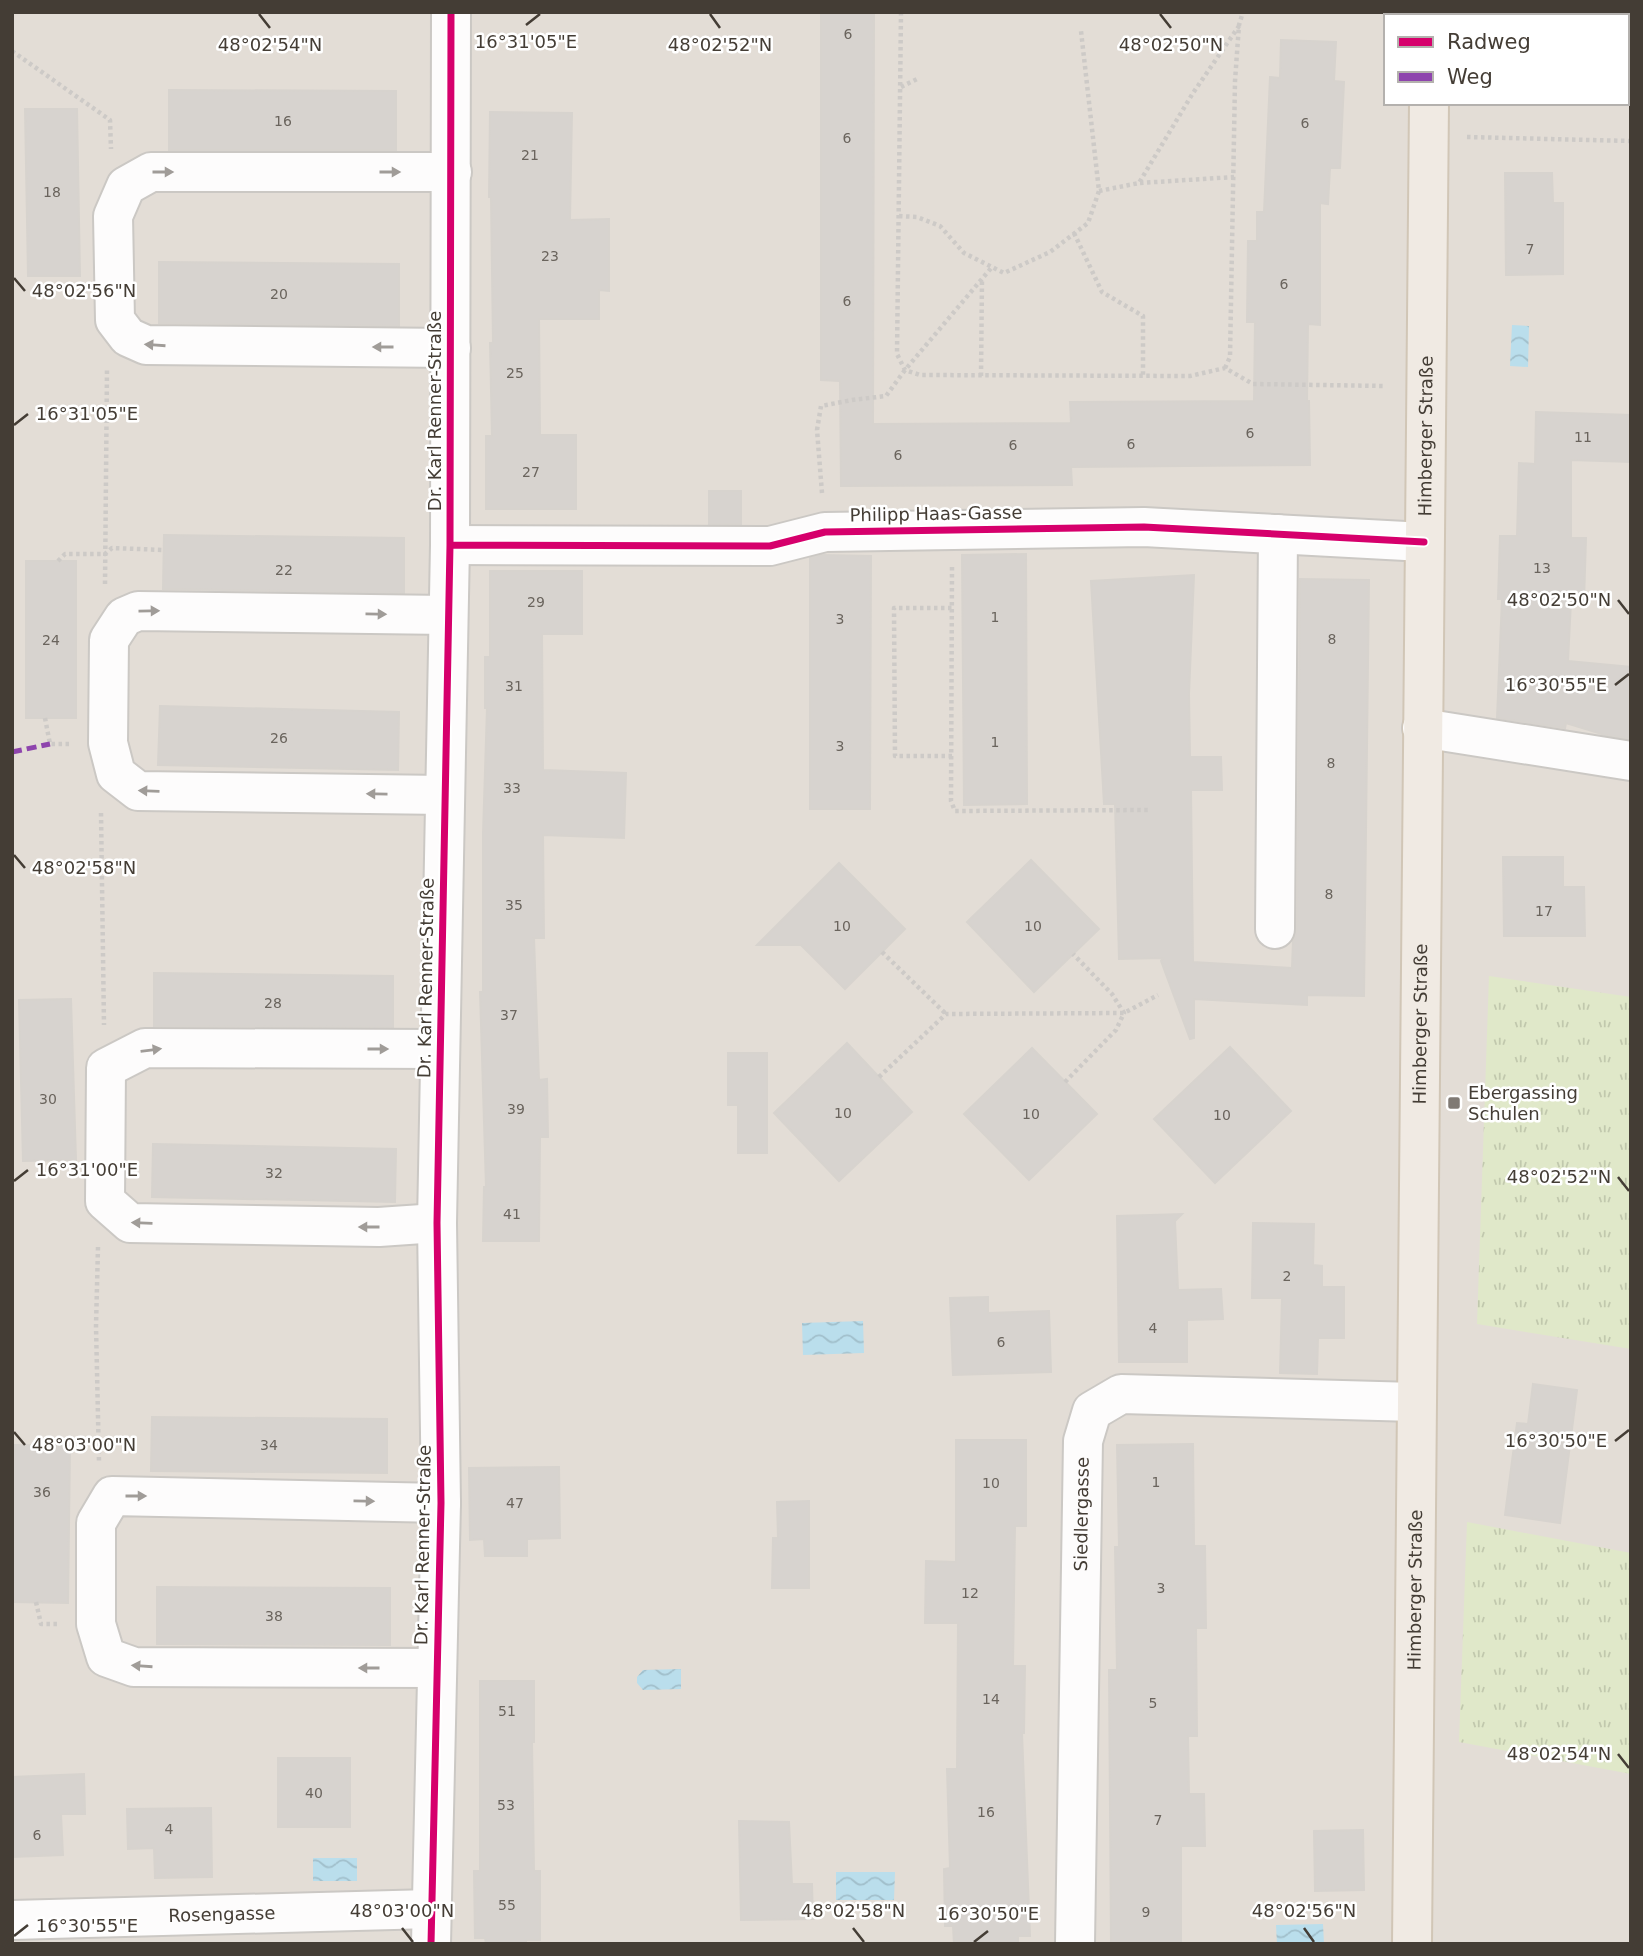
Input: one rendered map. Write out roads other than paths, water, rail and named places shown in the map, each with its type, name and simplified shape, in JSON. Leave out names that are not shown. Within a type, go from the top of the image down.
[{"type":"main road","name":"Himberger Straße","points":[[1412,1944],[1429,120]]},
{"type":"street","name":"Dr. Karl Renner-Straße","points":[[431,1926],[441,1503],[438,1223],[450,545],[451,12]]},
{"type":"street","points":[[451,348],[146,345],[128,337],[115,320],[113,216],[125,186],[150,172],[452,172]]},
{"type":"street","name":"Philipp Haas-Gasse","points":[[450,545],[770,546],[825,531],[1144,527],[1424,542]]},
{"type":"street","points":[[1275,929],[1278,534]]},
{"type":"street","points":[[445,795],[138,791],[116,774],[108,743],[109,640],[124,618],[138,611],[448,615]]},
{"type":"street","points":[[1422,728],[1631,761]]},
{"type":"street","points":[[438,1223],[379,1227],[130,1223],[105,1201],[106,1068],[145,1048],[440,1049]]},
{"type":"street","name":"Siedlergasse","points":[[1075,1944],[1083,1441],[1092,1412],[1121,1394],[1415,1402]]},
{"type":"street","points":[[437,1668],[134,1667],[106,1657],[96,1624],[96,1524],[112,1496],[441,1503]]},
{"type":"street","name":"Rosengasse","points":[[12,1920],[431,1926]]},
{"type":"water","points":[[1512,325],[1529,326],[1528,367],[1510,366]]},
{"type":"water","points":[[863,1321],[864,1353],[803,1355],[802,1323]]},
{"type":"water","points":[[681,1669],[681,1689],[643,1690],[637,1683],[637,1677],[643,1670]]},
{"type":"water","points":[[313,1858],[357,1858],[357,1881],[313,1881]]},
{"type":"water","points":[[836,1872],[895,1872],[894,1900],[836,1900]]},
{"type":"water","points":[[1323,1924],[1324,1944],[1277,1944],[1276,1925]]},
{"type":"place","name":"Ebergassing Schulen","points":[[1454,1103]]}]
